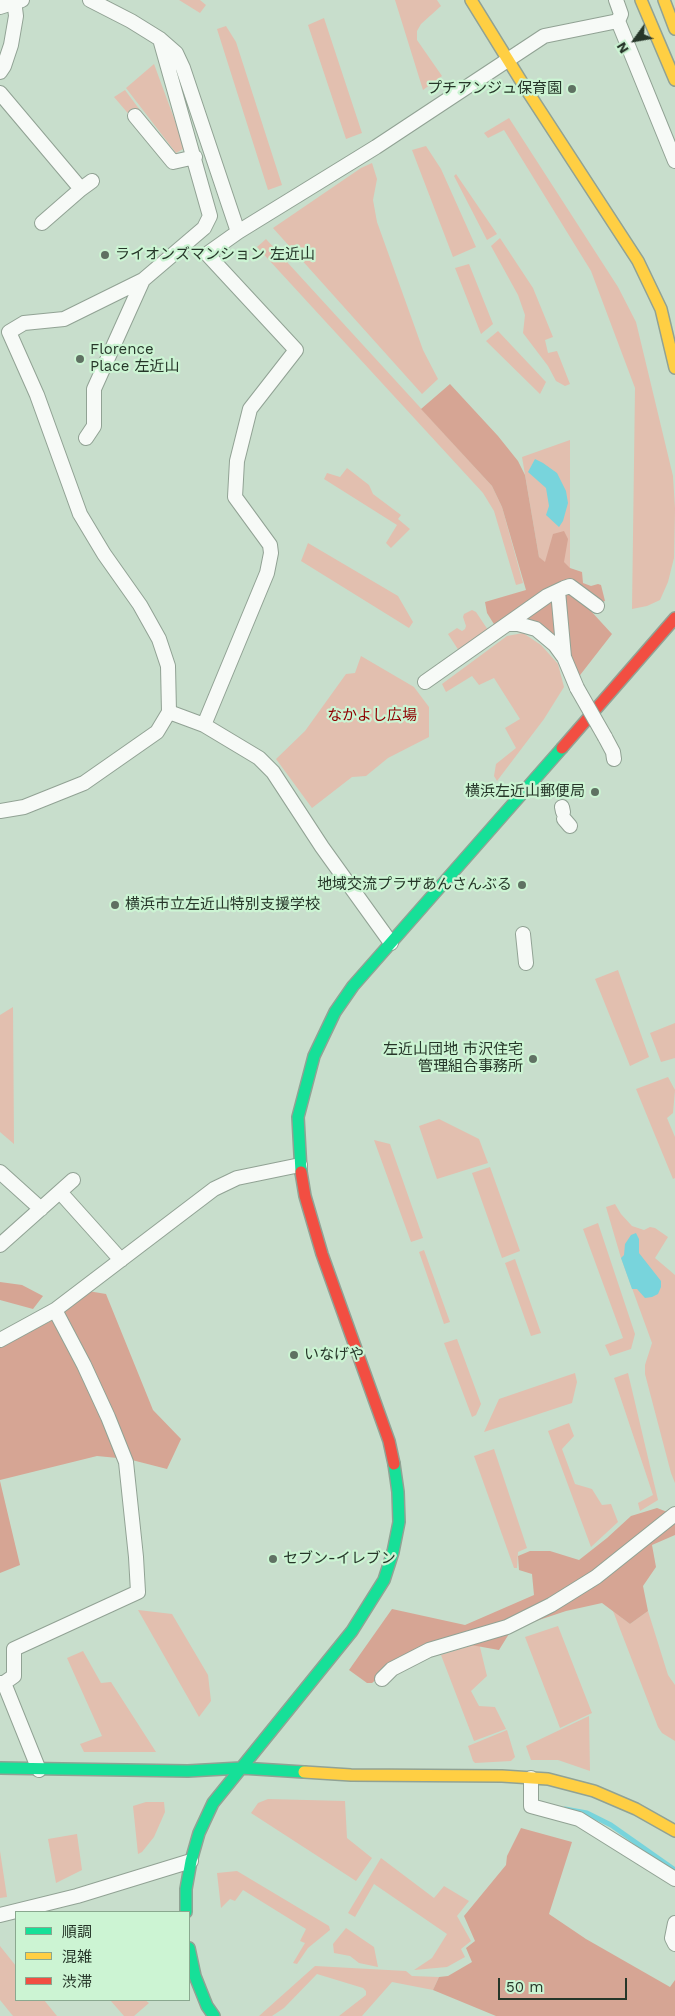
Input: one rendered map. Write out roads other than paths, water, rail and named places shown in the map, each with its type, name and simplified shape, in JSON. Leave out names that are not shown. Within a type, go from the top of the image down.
[{"type":"main road","points":[[471,0],[638,260],[671,327],[675,368]]},
{"type":"main road","points":[[641,0],[675,80]]},
{"type":"main road","points":[[664,0],[675,28]]},
{"type":"main road","points":[[186,1911],[186,1889],[191,1861],[199,1833],[213,1802],[352,1631],[368,1607],[384,1580],[393,1552],[398,1522],[398,1492],[389,1442],[311,1221],[300,1166],[298,1116],[314,1056],[339,1005],[353,986],[675,618]]},
{"type":"main road","points":[[0,1768],[188,1772],[241,1768],[351,1774],[502,1776],[548,1779],[594,1791],[636,1809],[675,1831]]},
{"type":"main road","points":[[190,1953],[195,1976],[207,2006],[214,2016]]},
{"type":"street","points":[[90,0],[131,20],[160,39],[176,53],[183,68],[238,232]]},
{"type":"street","points":[[204,725],[267,573],[272,552],[270,545],[236,497],[237,461],[250,409],[296,350],[207,254],[238,232],[376,147],[544,36],[618,21],[622,14],[616,0]]},
{"type":"street","points":[[0,7],[17,1],[11,45],[0,72]]},
{"type":"street","points":[[618,21],[675,161]]},
{"type":"street","points":[[0,812],[31,805],[84,783],[157,732],[169,712],[168,666],[159,639],[140,605],[104,554],[80,514],[66,465],[10,332],[24,323],[64,319],[143,280],[204,228],[210,216],[195,157],[160,39]]},
{"type":"street","points":[[0,92],[86,185],[42,223]]},
{"type":"street","points":[[135,116],[173,162],[195,157]]},
{"type":"street","points":[[86,438],[94,426],[94,389],[143,280]]},
{"type":"street","points":[[425,682],[546,596],[570,586],[596,606]]},
{"type":"street","points":[[558,591],[564,657]]},
{"type":"street","points":[[509,624],[518,624],[536,629],[555,645],[564,657],[577,688],[613,752],[614,759]]},
{"type":"street","points":[[169,712],[204,725],[259,758],[273,772],[322,847],[391,943]]},
{"type":"street","points":[[523,934],[526,963]]},
{"type":"street","points":[[0,1340],[55,1310],[214,1189],[243,1176],[300,1166]]},
{"type":"street","points":[[0,1172],[41,1209]]},
{"type":"street","points":[[0,1245],[73,1180]]},
{"type":"street","points":[[60,1192],[121,1260]]},
{"type":"street","points":[[40,1770],[2,1683],[14,1676],[14,1649],[138,1592],[126,1462],[108,1416],[55,1310]]},
{"type":"street","points":[[382,1679],[392,1669],[429,1650],[507,1627],[552,1605],[596,1577],[675,1514]]},
{"type":"street","points":[[531,1778],[531,1806],[580,1819],[675,1879]]},
{"type":"street","points":[[16,1911],[77,1896],[191,1861]]},
{"type":"street","points":[[0,1915],[15,1911]]},
{"type":"street","points":[[675,1923],[672,1938],[675,1944]]},
{"type":"water","points":[[535,459],[557,473],[566,491],[568,503],[563,521],[559,527],[546,515],[549,506],[546,488],[528,472]]},
{"type":"water","points":[[636,1233],[639,1239],[639,1253],[661,1281],[658,1294],[652,1297],[645,1298],[637,1289],[632,1289],[621,1258],[624,1255],[625,1244],[631,1235]]},
{"type":"waterway","points":[[565,1809],[587,1813],[611,1825],[675,1870]]},
{"type":"place","name":"プチアンジュ保育園","points":[[572,89]]},
{"type":"place","name":"ライオンズマンション 左近山","points":[[105,255]]},
{"type":"place","name":"Florence Place 左近山","points":[[80,359]]},
{"type":"place","name":"横浜左近山郵便局","points":[[595,792]]},
{"type":"place","name":"地域交流プラザあんさんぶる","points":[[522,885]]},
{"type":"place","name":"横浜市立左近山特別支援学校","points":[[115,905]]},
{"type":"place","name":"左近山団地 市沢住宅 管理組合事務所","points":[[533,1059]]},
{"type":"place","name":"いなげや","points":[[294,1355]]},
{"type":"place","name":"セブン-イレブン","points":[[273,1559]]},
{"type":"park label","name":"なかよし広場","points":[[372,716]]}]
